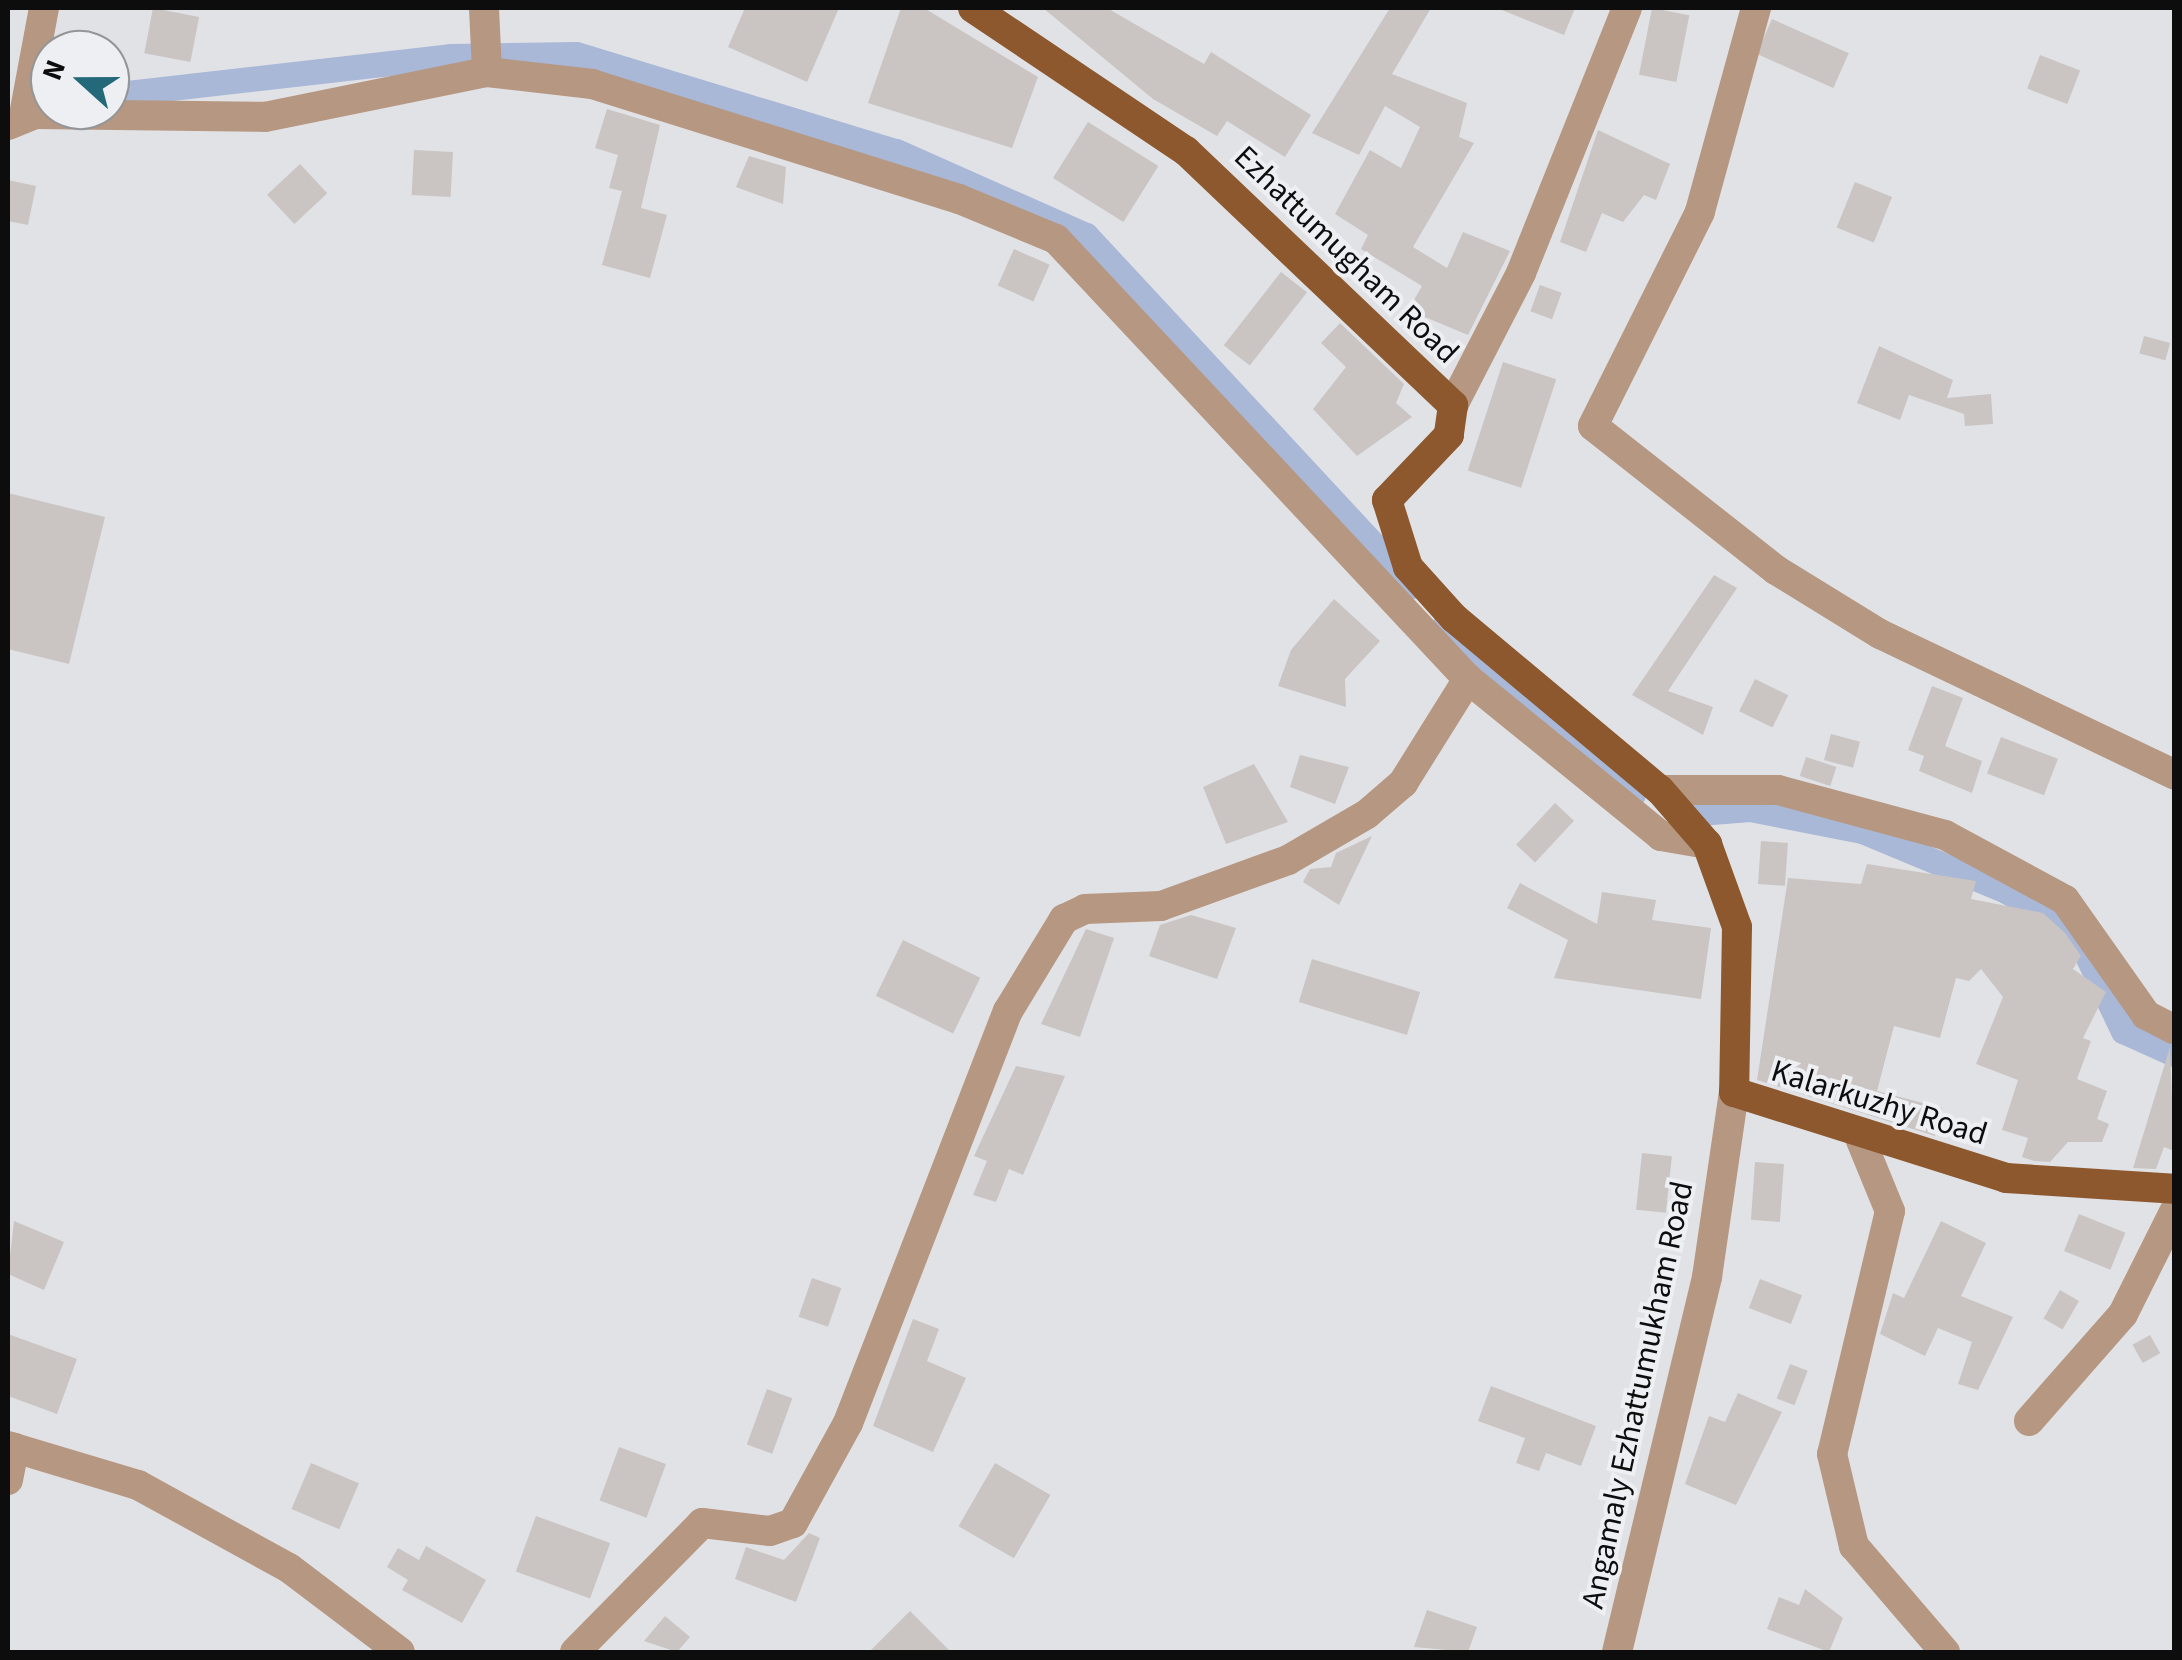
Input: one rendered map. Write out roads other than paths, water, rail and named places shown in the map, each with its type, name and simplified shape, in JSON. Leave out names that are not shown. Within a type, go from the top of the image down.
[{"type":"main road","name":"Ezhattumugham Road","points":[[973,8],[1186,151],[1453,405],[1449,435],[1387,500],[1408,568],[1454,618],[1686,815]]},
{"type":"main road","name":"Kalarkuzhy Road","points":[[1686,815],[1707,844],[1737,927],[1734,1092],[1860,1138],[2006,1178],[2174,1188]]},
{"type":"street","points":[[44,8],[19,118],[265,117],[484,61],[592,84],[959,199],[1056,240],[1468,680],[1661,836],[1707,844]]},
{"type":"street","points":[[484,8],[484,61]]},
{"type":"street","points":[[1453,405],[1521,273],[1626,8]]},
{"type":"street","points":[[1756,8],[1700,212],[1593,426],[1776,570],[1880,634],[2174,774]]},
{"type":"street","points":[[575,1652],[702,1523],[770,1531],[794,1523],[848,1423],[1008,1010],[1064,920],[1085,909],[1161,906],[1288,860],[1354,822],[1403,783],[1468,680]]},
{"type":"street","points":[[1660,790],[1778,790],[1945,835],[2065,900],[2146,1015],[2174,1029]]},
{"type":"street","name":"Angamaly Ezhattumukham Road","points":[[1618,1652],[1707,1277],[1734,1092]]},
{"type":"street","points":[[1860,1138],[1890,1210],[1832,1454],[1854,1546],[1945,1652]]},
{"type":"street","points":[[2028,1421],[2122,1314],[2174,1212]]},
{"type":"street","points":[[8,1480],[11,1447],[138,1485],[289,1568],[400,1652]]},
{"type":"waterway","points":[[130,93],[450,56],[576,54],[896,151],[1086,235],[1412,586]]},
{"type":"waterway","points":[[1445,624],[1491,676],[1633,795]]},
{"type":"waterway","points":[[1686,814],[1750,809],[1862,831],[2006,891],[2076,933],[2123,1031],[2174,1054]]}]
